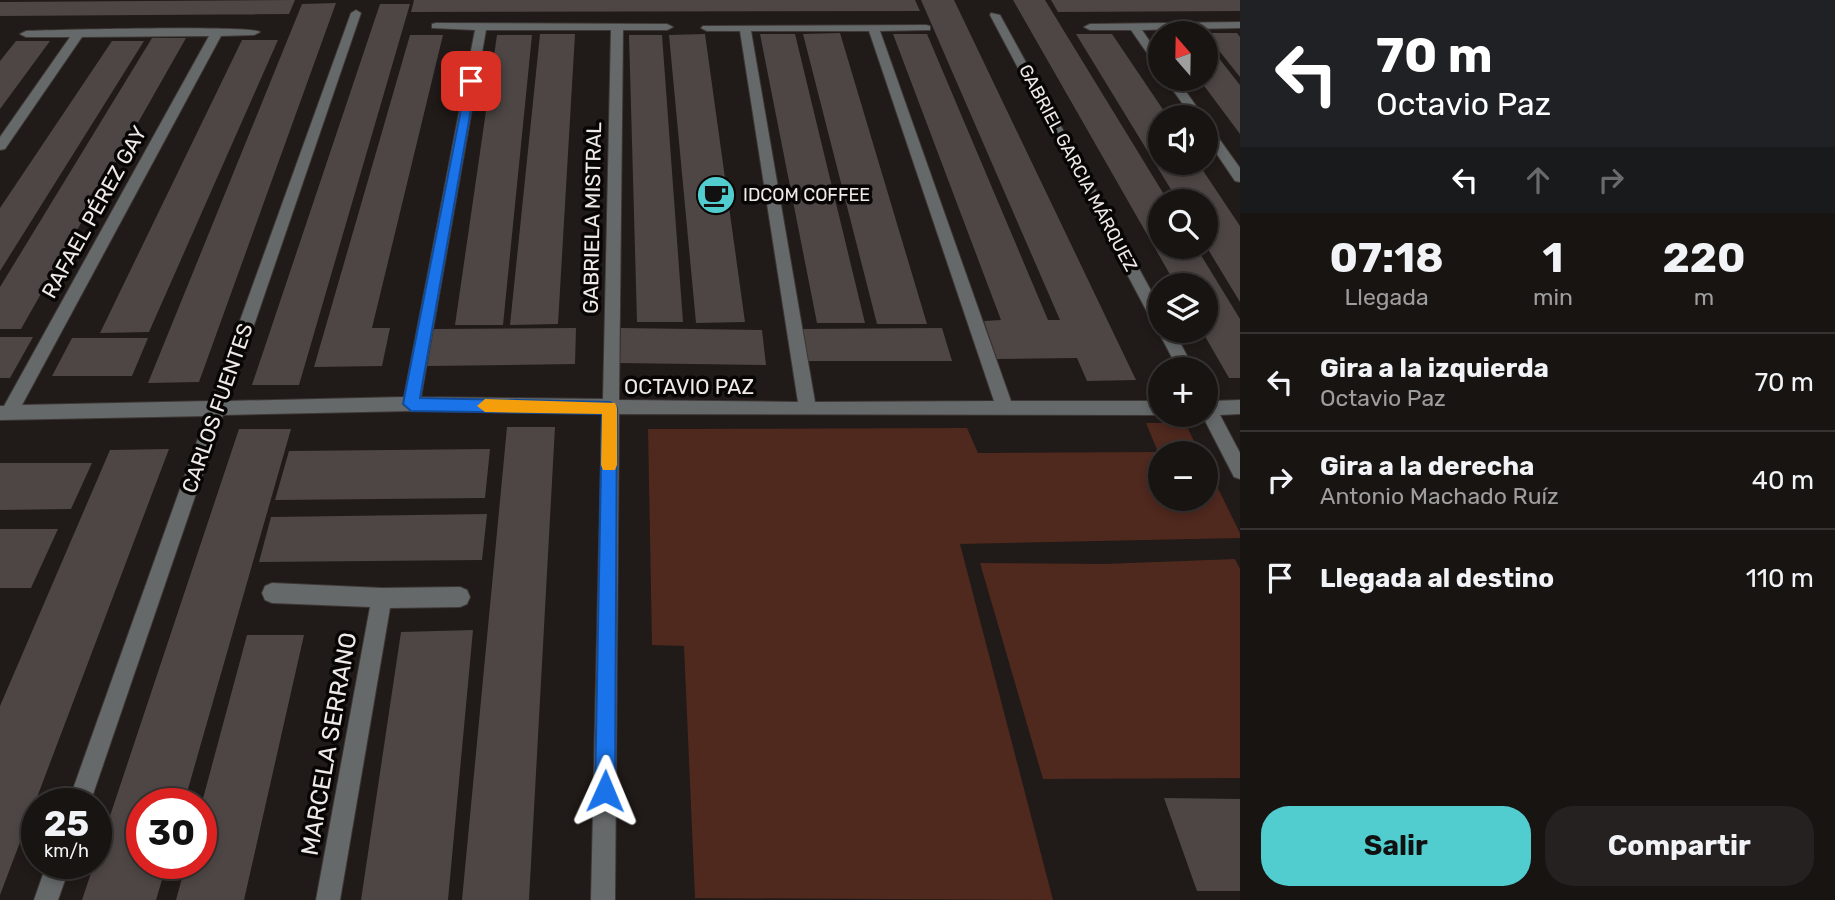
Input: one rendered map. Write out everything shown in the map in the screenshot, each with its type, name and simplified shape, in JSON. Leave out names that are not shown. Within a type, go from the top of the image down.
[{"type":"street","name":"CARLOS FUENTES","points":[[84,788],[356,13]]},
{"type":"street","name":"GABRIEL GARCIA MÁRQUEZ","points":[[995,15],[1148,299]]},
{"type":"street","points":[[1090,27],[1240,25]]},
{"type":"street","points":[[436,26],[667,27]]},
{"type":"street","points":[[1134,26],[1148,46]]},
{"type":"street","points":[[411,404],[481,27]]},
{"type":"street","name":"GABRIELA MISTRAL","points":[[603,900],[617,28]]},
{"type":"street","points":[[707,28],[926,28]]},
{"type":"street","points":[[745,28],[808,410]]},
{"type":"street","points":[[873,29],[1005,408]]},
{"type":"street","name":"RAFAEL PÉREZ GAY","points":[[4,413],[217,32]]},
{"type":"street","points":[[26,34],[254,32]]},
{"type":"street","points":[[0,146],[78,34]]},
{"type":"street","points":[[1218,146],[1240,178]]},
{"type":"street","name":"OCTAVIO PAZ","points":[[4,413],[411,404],[808,410],[1148,408]]},
{"type":"street","points":[[1218,407],[1240,407]]},
{"type":"street","points":[[1217,427],[1240,471]]},
{"type":"street","points":[[272,593],[382,598],[460,597]]},
{"type":"street","name":"MARCELA SERRANO","points":[[328,900],[382,598]]},
{"type":"street","points":[[46,900],[53,879]]},
{"type":"shaded area","points":[[1146,423],[1148,427],[1187,427],[1194,441],[1153,441]]},
{"type":"shaded area","points":[[967,428],[978,453],[1148,452],[1148,511],[1218,511],[1218,488],[1240,533],[1240,538],[960,544],[1053,900],[695,898],[684,646],[652,645],[648,429]]},
{"type":"shaded area","points":[[1235,559],[1240,569],[1240,778],[1043,779],[980,563],[1104,564]]},
{"type":"building","points":[[295,0],[289,14],[0,16],[0,2]]},
{"type":"building","points":[[414,0],[915,0],[920,11],[411,12]]},
{"type":"building","points":[[921,0],[954,0],[1136,380],[1087,381],[1077,358],[997,359],[984,321],[1001,320],[893,34],[927,34],[1048,320],[1060,320]]},
{"type":"building","points":[[1013,0],[1045,0],[1148,168],[1148,175],[1152,175],[1161,189],[1148,189],[1148,236]]},
{"type":"building","points":[[1051,0],[1240,0],[1240,11],[1058,12]]},
{"type":"building","points":[[336,3],[199,382],[148,383],[302,4]]},
{"type":"building","points":[[380,4],[410,4],[299,385],[252,385]]},
{"type":"building","points":[[840,33],[927,324],[877,324],[803,34]]},
{"type":"building","points":[[1218,33],[1237,33],[1240,37],[1240,77],[1218,49]]},
{"type":"building","points":[[540,34],[575,34],[558,324],[510,325]]},
{"type":"building","points":[[705,34],[745,322],[696,323],[669,35]]},
{"type":"building","points":[[760,34],[795,34],[865,323],[817,323]]},
{"type":"building","points":[[1076,34],[1112,34],[1160,105],[1148,105],[1148,152]]},
{"type":"building","points":[[410,35],[443,35],[372,328],[390,328],[382,366],[314,367]]},
{"type":"building","points":[[497,35],[532,35],[503,325],[455,325]]},
{"type":"building","points":[[629,35],[662,35],[683,322],[637,322]]},
{"type":"building","points":[[152,38],[186,38],[21,329],[0,329],[0,287]]},
{"type":"building","points":[[242,40],[278,40],[149,332],[100,333]]},
{"type":"building","points":[[16,41],[50,41],[0,109],[0,61]]},
{"type":"building","points":[[112,41],[144,41],[0,271],[0,208]]},
{"type":"building","points":[[1218,57],[1240,85],[1240,134],[1208,91],[1218,91]]},
{"type":"building","points":[[1162,175],[1206,175],[1215,189],[1171,189]]},
{"type":"building","points":[[1218,193],[1240,226],[1240,302],[1214,259],[1218,259]]},
{"type":"building","points":[[1161,259],[1203,259],[1212,273],[1169,273]]},
{"type":"building","points":[[1218,283],[1240,319],[1240,378],[1229,378],[1209,343],[1218,343]]},
{"type":"building","points":[[576,328],[575,364],[427,366],[433,329]]},
{"type":"building","points":[[621,328],[762,330],[766,365],[620,363]]},
{"type":"building","points":[[942,328],[952,361],[805,361],[799,329]]},
{"type":"building","points":[[0,337],[33,337],[10,378],[0,378]]},
{"type":"building","points":[[72,338],[148,338],[132,376],[52,376]]},
{"type":"building","points":[[507,427],[555,427],[529,900],[462,900]]},
{"type":"building","points":[[239,429],[291,429],[188,788],[126,788],[126,879],[162,879],[156,900],[82,900],[89,879],[112,879],[112,810]]},
{"type":"building","points":[[169,449],[41,788],[21,788],[21,840],[0,895],[0,706],[110,450]]},
{"type":"building","points":[[490,449],[485,498],[275,500],[289,451]]},
{"type":"building","points":[[0,463],[92,463],[71,509],[0,510]]},
{"type":"building","points":[[487,514],[482,560],[259,562],[271,517]]},
{"type":"building","points":[[0,529],[58,529],[31,588],[0,588]]},
{"type":"building","points":[[473,630],[448,900],[361,900],[401,632]]},
{"type":"building","points":[[247,635],[304,635],[244,900],[176,900],[182,879],[217,879],[217,788],[206,788]]},
{"type":"building","points":[[1164,798],[1240,799],[1240,891],[1197,891]]},
{"type":"slow traffic","points":[[485,406],[610,408],[609,465]]},
{"type":"place","name":"IDCOM COFFEE","points":[[716,195]]},
{"type":"route","points":[[471,81],[411,404],[610,408],[605,791]]}]
